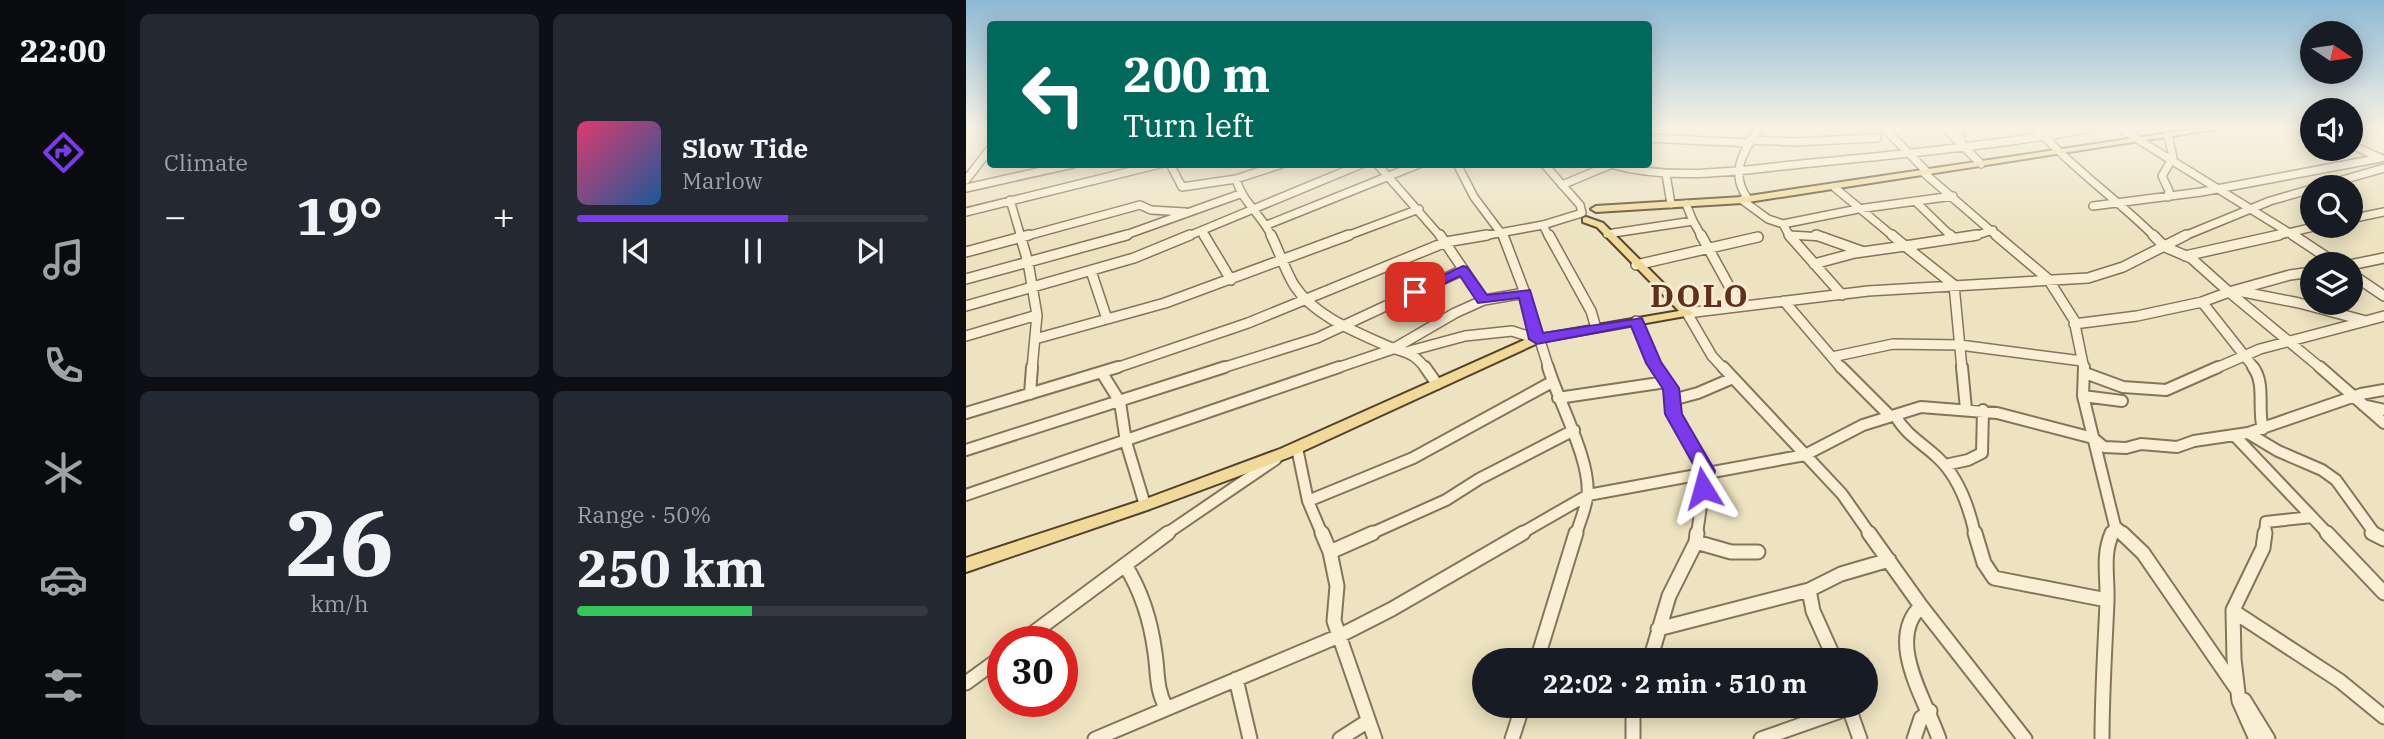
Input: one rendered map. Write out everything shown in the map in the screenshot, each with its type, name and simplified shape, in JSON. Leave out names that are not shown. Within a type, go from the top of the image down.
[{"type":"main road","points":[[1601,221],[1620,209],[1745,200],[1985,163]]},
{"type":"main road","points":[[1583,212],[1601,221]]},
{"type":"main road","points":[[1583,212],[1601,221],[1636,265],[1687,313]]},
{"type":"main road","points":[[966,565],[1145,505],[1291,450],[1537,339],[1687,313]]},
{"type":"street","points":[[966,180],[980,163]]},
{"type":"street","points":[[1738,163],[1745,200],[1768,219],[1783,224],[1858,209],[1953,196]]},
{"type":"street","points":[[1620,168],[1636,173],[1666,174],[1807,163]]},
{"type":"street","points":[[1917,163],[2048,279],[2074,320],[2083,367],[2083,396],[2115,526],[2143,553],[2269,739]]},
{"type":"street","points":[[2071,163],[2120,204],[2165,247],[2185,256],[2233,292],[2384,423]]},
{"type":"street","points":[[2168,197],[2169,191],[2162,176],[2171,163]]},
{"type":"street","points":[[2179,163],[2319,252]]},
{"type":"street","points":[[2093,206],[2168,197],[2274,176],[2365,163]]},
{"type":"street","points":[[2025,739],[1921,606],[1842,494],[1712,356],[1687,313],[1954,285],[2088,278],[2123,267],[2202,227],[2376,163]]},
{"type":"street","points":[[966,188],[1055,168]]},
{"type":"street","points":[[1112,168],[1115,173]]},
{"type":"street","points":[[966,212],[1140,168]]},
{"type":"street","points":[[1172,168],[1182,187],[1187,188],[1236,179],[1270,168]]},
{"type":"street","points":[[966,306],[1134,258],[1353,168]]},
{"type":"street","points":[[1380,168],[1446,242],[1483,300]]},
{"type":"street","points":[[1267,225],[1410,168]]},
{"type":"street","points":[[1459,168],[1474,197],[1501,230],[1525,293],[1552,382],[1574,430],[1588,495],[1541,648]]},
{"type":"street","points":[[966,413],[1102,373],[1248,323],[1446,242],[1501,230],[1542,225],[1572,218],[1583,212],[1547,168]]},
{"type":"street","points":[[1562,185],[1604,168]]},
{"type":"street","points":[[1666,174],[1671,204]]},
{"type":"street","points":[[1236,179],[1240,194],[1267,225],[1294,285],[1305,298],[1342,325],[1393,349],[1416,356],[1437,384]]},
{"type":"street","points":[[1834,187],[1954,285],[1966,409]]},
{"type":"street","points":[[966,279],[1130,234],[1240,194]]},
{"type":"street","points":[[1010,200],[1034,287],[1037,315],[1030,394]]},
{"type":"street","points":[[1915,201],[1954,238]]},
{"type":"street","points":[[1686,204],[1740,306]]},
{"type":"street","points":[[966,252],[1140,205],[1152,210],[1189,212]]},
{"type":"street","points":[[1035,339],[1165,303],[1419,209]]},
{"type":"street","points":[[2363,216],[2384,212]]},
{"type":"street","points":[[1601,221],[1693,221]]},
{"type":"street","points":[[1783,224],[1788,235],[1842,295]]},
{"type":"street","points":[[1542,225],[1591,311],[1596,328]]},
{"type":"street","points":[[1814,264],[1863,251],[1993,230]]},
{"type":"street","points":[[2185,256],[2300,230]]},
{"type":"street","points":[[1202,231],[1231,280]]},
{"type":"street","points":[[1788,235],[1827,235],[1863,251]]},
{"type":"street","points":[[1636,265],[1759,237]]},
{"type":"street","points":[[2363,262],[2384,258]]},
{"type":"street","points":[[966,450],[1317,338],[1463,270]]},
{"type":"street","points":[[1091,271],[1107,319]]},
{"type":"street","points":[[2074,324],[2137,316],[2202,302],[2300,274]]},
{"type":"street","points":[[2363,282],[2384,296]]},
{"type":"street","points":[[2233,292],[2299,303],[2366,321]]},
{"type":"street","points":[[966,495],[1393,349],[1483,300],[1525,293]]},
{"type":"street","points":[[1784,302],[1850,378],[1893,416],[1908,435],[1934,453],[1944,465],[1970,513],[1986,569],[1994,578],[2107,600]]},
{"type":"street","points":[[2202,302],[2260,376],[2259,416],[2263,429]]},
{"type":"street","points":[[966,336],[1037,315]]},
{"type":"street","points":[[1832,357],[1893,344],[1959,345],[2083,367],[2123,387],[2166,390],[2271,345],[2384,316]]},
{"type":"street","points":[[1636,321],[1653,363],[1671,388],[1673,414],[1706,471],[1696,542],[1668,596],[1653,648]]},
{"type":"street","points":[[1406,352],[1465,336],[1512,331],[1537,339]]},
{"type":"street","points":[[1102,373],[1120,402],[1126,442],[1145,505]]},
{"type":"street","points":[[1672,400],[1698,393],[1733,378]]},
{"type":"street","points":[[1308,501],[1413,458],[1552,382]]},
{"type":"street","points":[[1558,398],[1666,382]]},
{"type":"street","points":[[1103,737],[1166,707],[1339,636],[1392,609],[1588,495],[1706,471],[1805,455],[1863,425],[1921,407],[1983,410],[2029,420],[2093,438],[2104,447],[2126,448],[2141,444],[2177,447],[2263,429],[2358,401],[2384,390]]},
{"type":"street","points":[[2083,396],[2122,401]]},
{"type":"street","points":[[2358,401],[2384,410]]},
{"type":"street","points":[[1944,465],[1968,460],[1982,453],[1983,410]]},
{"type":"street","points":[[1330,552],[1446,500],[1479,479],[1574,430]]},
{"type":"street","points":[[2241,434],[2312,517],[2384,593]]},
{"type":"street","points":[[2241,434],[2322,470],[2336,480],[2371,531],[2384,539]]},
{"type":"street","points":[[1043,626],[1178,525],[1291,450],[1308,501],[1330,552],[1337,586],[1334,621],[1375,739]]},
{"type":"street","points":[[2256,739],[2239,701],[2234,659],[2233,611],[2263,548],[2266,522],[2312,517]]},
{"type":"street","points":[[2102,739],[2102,660],[2107,600],[2105,550],[2115,526]]},
{"type":"street","points":[[1696,542],[1731,552],[1758,552]]},
{"type":"street","points":[[1658,629],[1809,590],[1841,574],[1889,560]]},
{"type":"street","points":[[1125,565],[1135,579],[1147,614],[1156,659],[1158,693],[1166,707]]},
{"type":"street","points":[[1809,590],[1813,611],[1830,648]]},
{"type":"street","points":[[1921,606],[1911,614],[1905,634],[1910,660],[1939,739]]},
{"type":"street","points":[[2233,611],[2340,681],[2384,717]]},
{"type":"street","points":[[966,683],[987,668]]},
{"type":"street","points":[[1236,678],[1250,739]]},
{"type":"street","points":[[1914,739],[1921,718],[1930,711]]},
{"type":"street","points":[[1512,739],[1519,718]]},
{"type":"street","points":[[1633,739],[1635,718]]},
{"type":"street","points":[[1761,739],[1819,718]]},
{"type":"street","points":[[1853,718],[1860,739]]},
{"type":"street","points":[[1340,739],[1368,721]]},
{"type":"district","name":"DOLO","points":[[1700,296]]},
{"type":"route","points":[[1415,292],[1463,270],[1483,300],[1525,293],[1537,339],[1562,332],[1636,321],[1653,363],[1671,388],[1673,414],[1706,471],[1703,488]]}]
